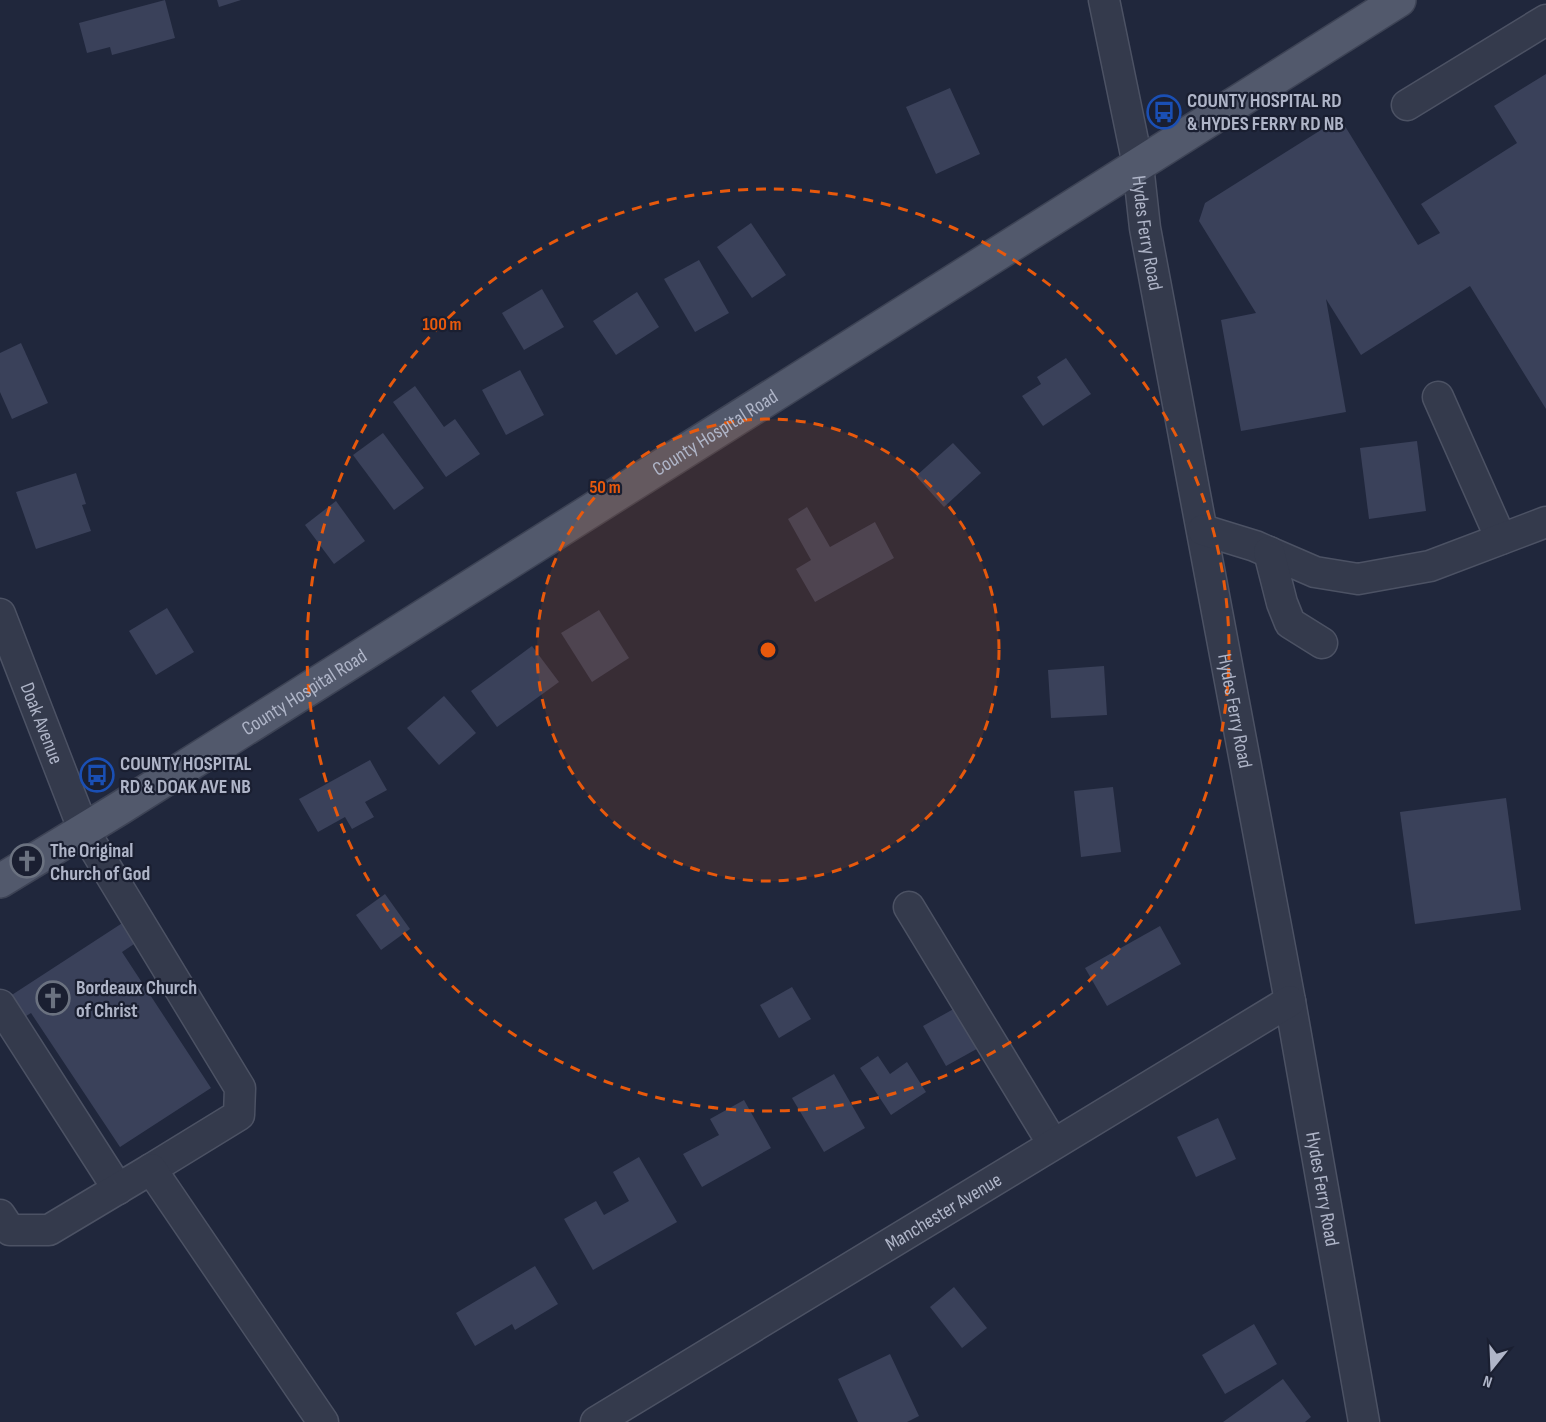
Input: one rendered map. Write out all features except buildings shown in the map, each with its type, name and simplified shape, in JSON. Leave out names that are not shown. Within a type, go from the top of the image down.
[{"type":"main road","name":"County Hospital Road","points":[[0,881],[84,831],[1399,0]]},
{"type":"street","name":"Hydes Ferry Road","points":[[1104,0],[1138,165],[1145,228],[1290,1001],[1364,1422]]},
{"type":"street","points":[[1407,105],[1546,20]]},
{"type":"street","points":[[1438,398],[1501,539]]},
{"type":"street","points":[[1203,530],[1269,552],[1315,572],[1358,579],[1430,566],[1546,522]]},
{"type":"street","points":[[1269,552],[1282,603],[1290,622],[1322,643]]},
{"type":"street","name":"Doak Avenue","points":[[0,614],[84,831],[240,1088],[239,1114],[151,1169]]},
{"type":"street","points":[[909,907],[1053,1144]]},
{"type":"street","name":"Manchester Avenue","points":[[596,1422],[1290,1001]]},
{"type":"street","points":[[0,1005],[118,1189]]},
{"type":"street","points":[[0,1215],[10,1230],[49,1230],[151,1169],[323,1422]]},
{"type":"place","name":"COUNTY HOSPITAL RD & HYDES FERRY RD NB","points":[[1164,112]]},
{"type":"place","name":"COUNTY HOSPITAL RD & DOAK AVE NB","points":[[97,775]]},
{"type":"place","name":"The Original Church of God","points":[[27,861]]},
{"type":"place","name":"Bordeaux Church of Christ","points":[[53,998]]}]
